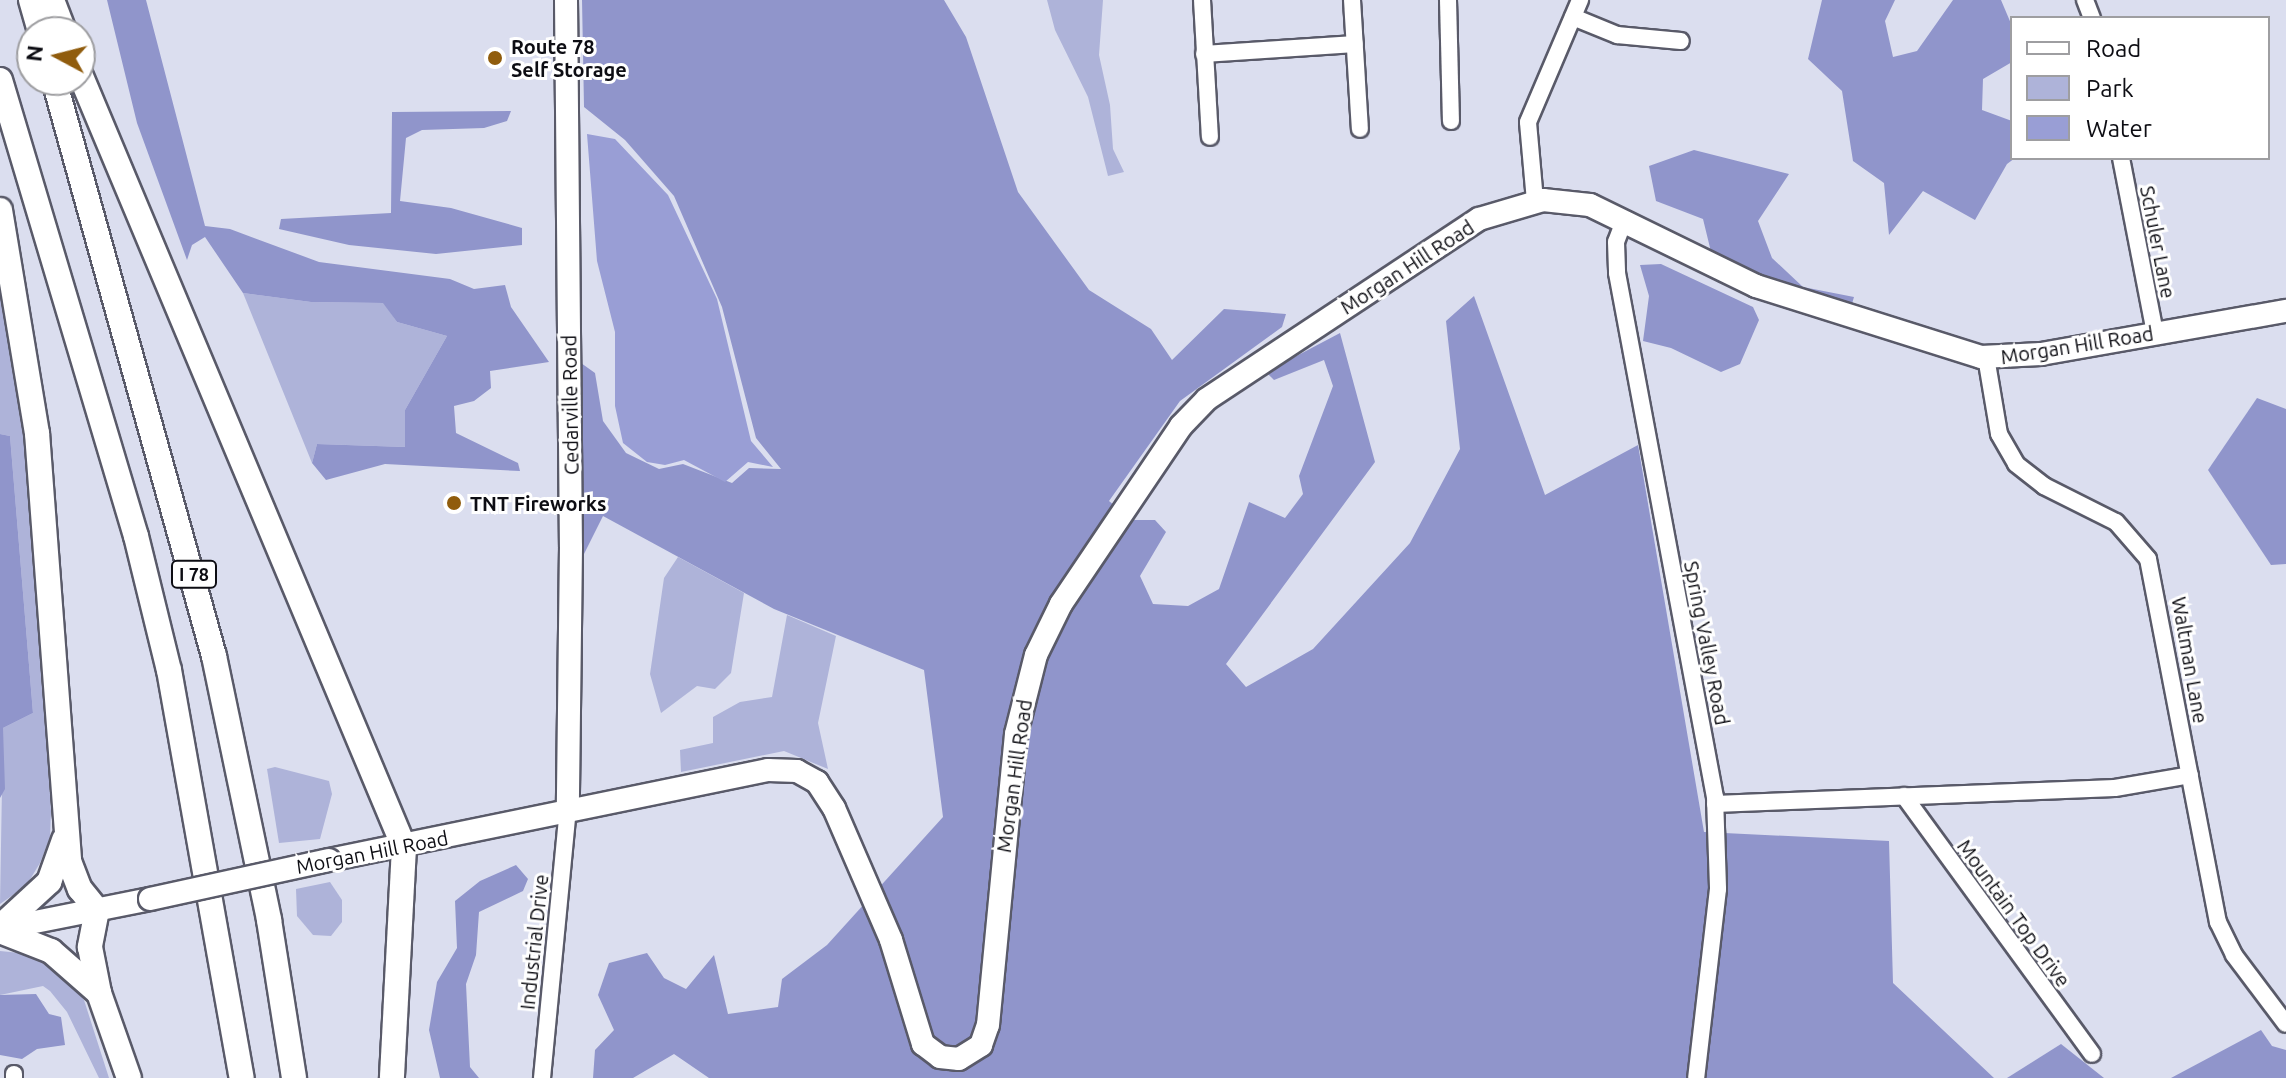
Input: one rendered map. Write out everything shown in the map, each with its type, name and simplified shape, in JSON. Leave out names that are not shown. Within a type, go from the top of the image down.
[{"type":"highway","name":"I 78","points":[[0,80],[158,625],[203,841],[242,1078]]},
{"type":"highway","name":"I 78","points":[[58,96],[214,656],[269,920],[294,1078]]},
{"type":"highway","points":[[89,96],[404,847],[392,1078]]},
{"type":"highway","points":[[0,210],[37,433],[66,826],[73,876],[97,910],[90,947],[99,993],[129,1078]]},
{"type":"highway","points":[[66,826],[49,882],[0,929],[51,951],[99,993]]},
{"type":"main road","name":"Cedarville Road","points":[[566,0],[571,532],[568,810]]},
{"type":"main road","name":"Morgan Hill Road","points":[[0,929],[768,770],[807,775],[834,808],[891,940],[923,1044],[947,1060],[971,1054],[981,1045],[988,1025],[1020,716],[1036,655],[1070,589],[1181,426],[1216,392],[1479,219],[1535,201],[1584,203],[1756,286],[1936,347],[1986,357],[2021,357],[2286,311]]},
{"type":"street","points":[[1202,0],[1210,137]]},
{"type":"street","points":[[1352,0],[1360,129]]},
{"type":"street","points":[[1448,0],[1451,121]]},
{"type":"street","points":[[1535,201],[1528,122],[1580,0]]},
{"type":"street","points":[[1573,17],[1617,35],[1681,41]]},
{"type":"street","points":[[1204,54],[1355,44]]},
{"type":"street","name":"Schuler Lane","points":[[2121,160],[2155,333]]},
{"type":"street","name":"Spring Valley Road","points":[[1624,221],[1616,238],[1617,273],[1715,804],[1718,889],[1696,1078]]},
{"type":"street","name":"Waltman Lane","points":[[1986,357],[1999,434],[2016,464],[2044,486],[2116,522],[2148,559],[2221,931],[2286,1024]]},
{"type":"street","points":[[1715,804],[2115,788],[2190,775]]},
{"type":"street","name":"Mountain Top Drive","points":[[1904,796],[2092,1054]]},
{"type":"street","name":"Industrial Drive","points":[[542,1078],[568,810]]},
{"type":"green space","points":[[1047,0],[1103,0],[1099,55],[1110,105],[1113,149],[1124,172],[1108,176],[1088,97],[1055,30]]},
{"type":"green space","points":[[0,277],[29,461],[51,811],[50,838],[40,863],[26,886],[0,904],[3,728],[33,713],[10,436],[0,434]]},
{"type":"green space","points":[[243,293],[311,302],[384,303],[397,322],[447,336],[405,410],[406,447],[317,444],[312,463]]},
{"type":"green space","points":[[678,557],[744,593],[731,673],[715,689],[697,686],[661,713],[650,674],[664,578]]},
{"type":"green space","points":[[787,615],[836,636],[818,723],[828,769],[784,751],[681,772],[680,750],[713,743],[713,717],[740,702],[772,697]]},
{"type":"green space","points":[[275,767],[329,781],[332,794],[320,839],[279,843],[267,769]]},
{"type":"green space","points":[[330,882],[342,900],[342,922],[331,936],[313,935],[297,916],[296,889]]},
{"type":"green space","points":[[0,951],[30,954],[73,984],[84,1000],[109,1078],[99,1078],[67,1012],[50,991],[43,986],[0,995]]},
{"type":"shaded area","points":[[107,0],[146,0],[205,226],[230,229],[319,262],[450,279],[474,289],[505,285],[511,307],[549,362],[490,371],[491,388],[474,401],[454,406],[456,433],[518,463],[520,471],[385,464],[326,480],[312,463],[317,444],[405,447],[405,410],[447,336],[397,322],[383,303],[311,302],[243,293],[205,237],[192,245],[187,260],[137,123]]},
{"type":"shaded area","points":[[582,0],[944,0],[966,37],[1018,192],[1089,290],[1151,329],[1172,360],[1224,309],[1286,314],[1282,327],[1180,401],[1109,501],[1132,520],[1155,520],[1166,532],[1140,576],[1153,604],[1188,606],[1219,589],[1249,502],[1285,518],[1303,494],[1299,476],[1333,386],[1324,360],[1274,380],[1266,372],[1340,333],[1375,462],[1226,664],[1246,687],[1313,649],[1410,543],[1460,449],[1446,321],[1474,296],[1545,495],[1638,445],[1704,832],[1889,841],[1893,983],[1994,1078],[709,1078],[674,1054],[633,1078],[593,1078],[595,1050],[614,1030],[598,995],[609,963],[647,953],[664,978],[686,989],[714,955],[728,1014],[778,1007],[782,979],[827,945],[943,817],[924,670],[774,609],[603,516],[584,554],[581,363],[595,373],[603,421],[626,453],[659,469],[683,464],[732,483],[749,468],[781,469],[756,438],[722,307],[674,196],[625,140],[584,107]]},
{"type":"shaded area","points":[[1822,0],[1895,0],[1885,21],[1893,57],[1917,51],[1953,0],[2001,0],[2010,21],[2010,63],[1983,79],[1982,110],[2010,120],[2012,160],[2007,164],[1975,220],[1923,191],[1889,235],[1884,183],[1853,161],[1842,91],[1808,59]]},
{"type":"shaded area","points":[[511,111],[507,121],[484,128],[422,130],[406,138],[400,201],[451,208],[522,228],[522,245],[436,254],[349,245],[279,229],[281,219],[391,213],[392,112]]},
{"type":"shaded area","points":[[1694,150],[1789,174],[1758,221],[1772,258],[1803,287],[1854,297],[1851,307],[1747,274],[1712,256],[1703,219],[1656,201],[1649,166]]},
{"type":"shaded area","points":[[1661,264],[1753,307],[1759,320],[1740,364],[1721,372],[1671,348],[1643,341],[1649,296],[1640,265]]},
{"type":"shaded area","points":[[2257,398],[2286,409],[2286,564],[2271,565],[2208,470]]},
{"type":"shaded area","points":[[0,434],[10,436],[33,713],[3,728],[5,789],[0,798]]},
{"type":"shaded area","points":[[516,865],[528,879],[523,891],[479,912],[476,955],[466,984],[470,1067],[479,1078],[440,1078],[429,1030],[437,982],[457,948],[455,901],[480,881]]},
{"type":"shaded area","points":[[36,994],[49,1014],[61,1017],[65,1045],[37,1049],[22,1059],[0,1055],[0,995]]},
{"type":"shaded area","points":[[2261,1030],[2272,1046],[2286,1050],[2286,1078],[2171,1078]]},
{"type":"shaded area","points":[[2061,1044],[2104,1078],[2007,1078]]},
{"type":"water","points":[[587,134],[615,139],[668,195],[717,299],[751,441],[773,467],[748,462],[725,482],[684,460],[665,465],[647,462],[623,443],[615,406],[615,332],[597,261]]},
{"type":"place","name":"Route 78 Self Storage","points":[[495,58]]},
{"type":"place","name":"TNT Fireworks","points":[[454,503]]}]
